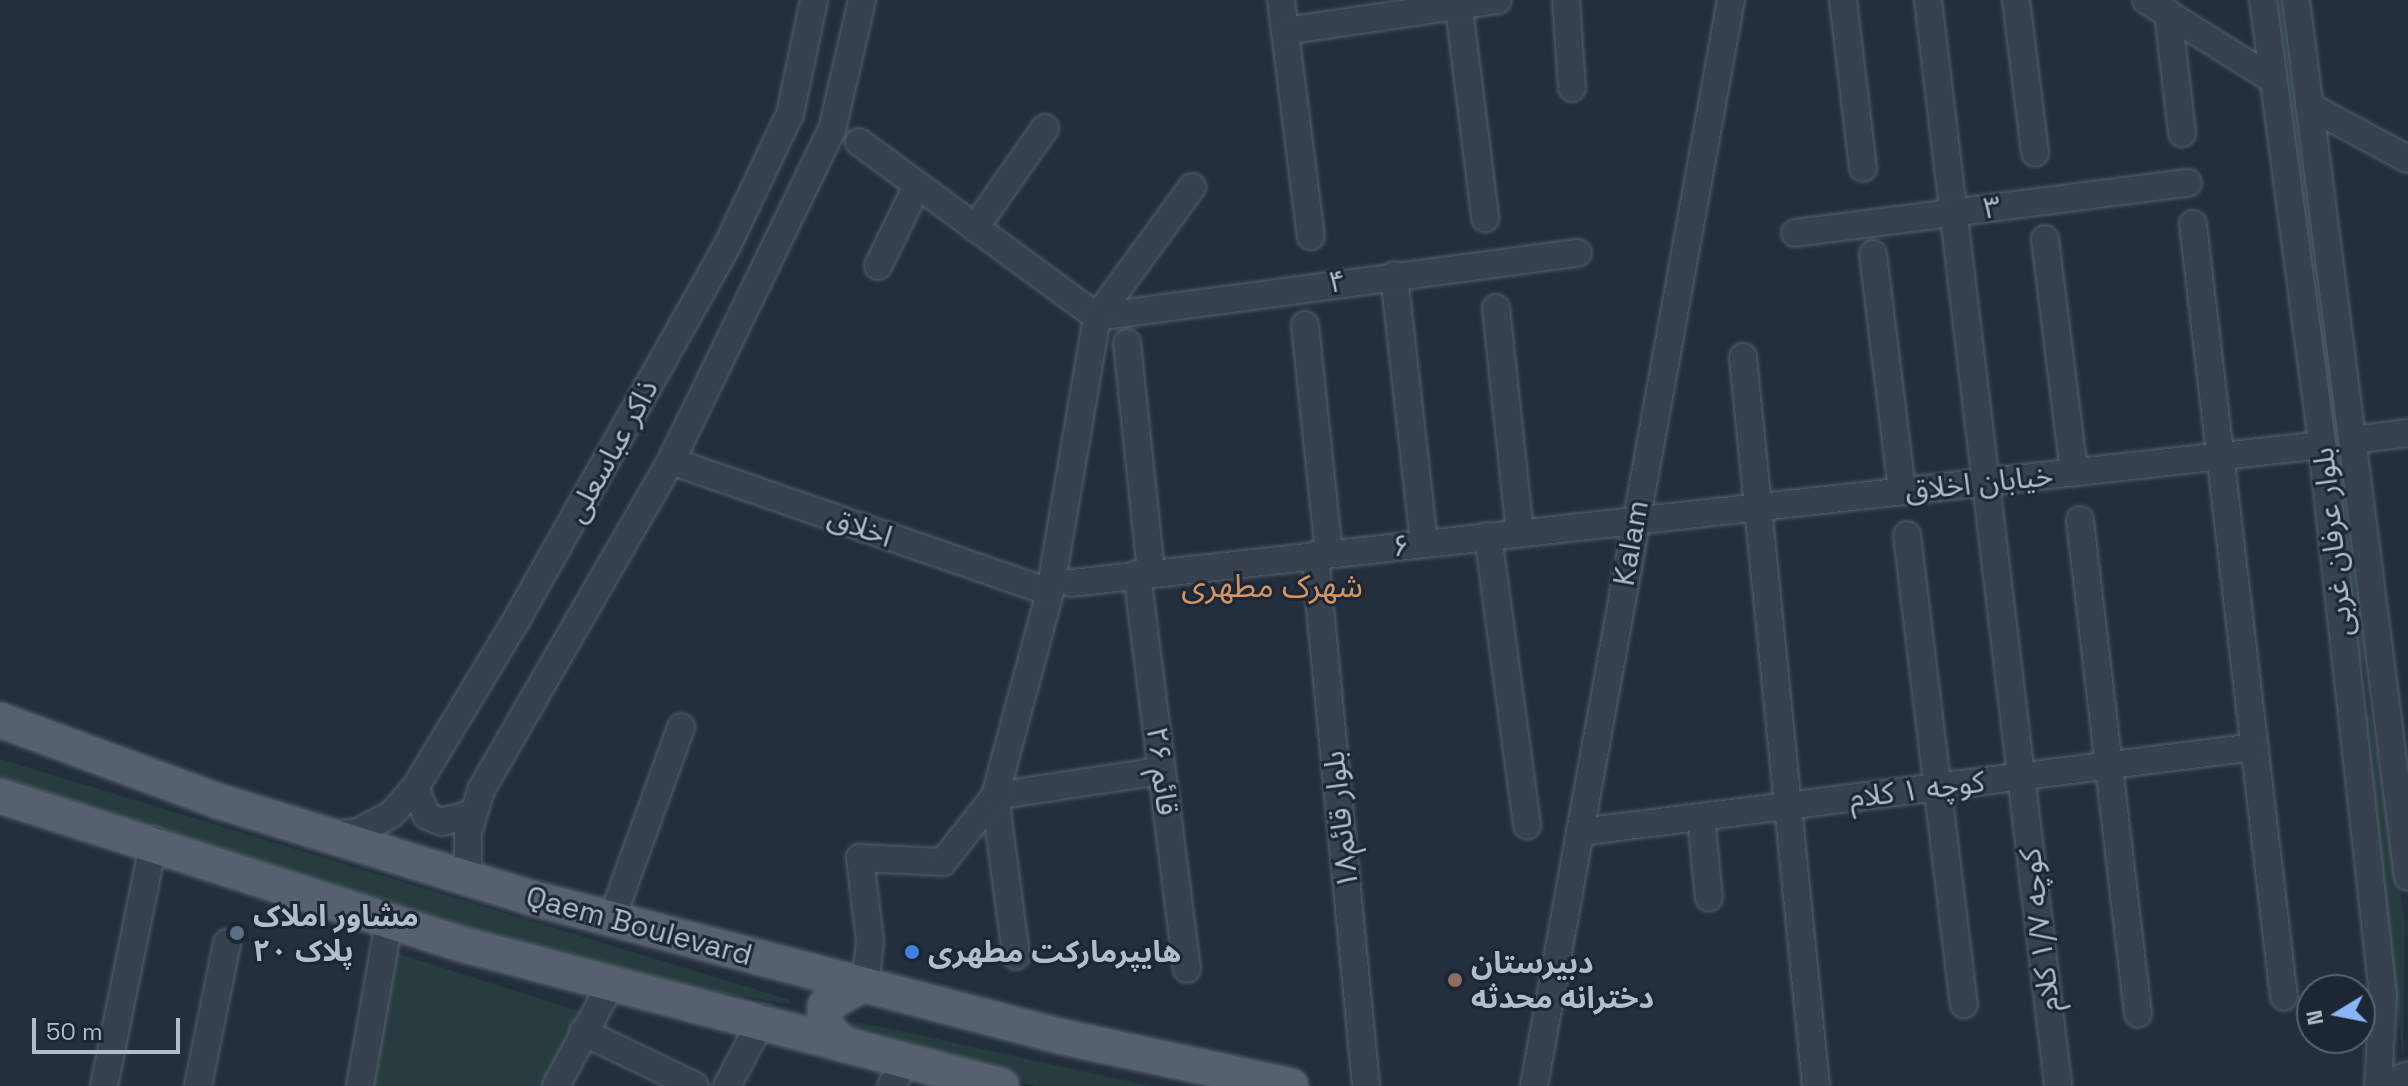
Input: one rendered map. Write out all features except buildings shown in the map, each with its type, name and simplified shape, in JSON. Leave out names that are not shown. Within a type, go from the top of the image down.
[{"type":"main road","name":"Qaem Boulevard","points":[[0,720],[324,835],[468,880],[862,986],[1291,1086]]},
{"type":"main road","name":"Qaem Boulevard","points":[[0,796],[154,840],[389,922],[840,1041],[898,1074],[1002,1086]]},
{"type":"main road","points":[[766,961],[798,977],[806,993],[797,1015],[767,1020]]},
{"type":"main road","points":[[840,1041],[825,1026],[825,1006],[862,986]]},
{"type":"street","name":"ذاکر عباسعلی","points":[[324,835],[358,832],[392,814],[415,788],[726,248],[790,114],[814,0]]},
{"type":"street","name":"ذاکر عباسعلی","points":[[468,880],[473,813],[671,461],[832,130],[862,0]]},
{"type":"street","points":[[1281,0],[1311,236]]},
{"type":"street","points":[[1285,31],[1459,3],[1498,0]]},
{"type":"street","points":[[1566,0],[1572,88]]},
{"type":"street","name":"Kalam","points":[[1534,1086],[1731,0]]},
{"type":"street","points":[[1843,0],[1863,168]]},
{"type":"street","name":"کوچه ۱/۷ کلام","points":[[1928,0],[2058,1083]]},
{"type":"street","points":[[2016,0],[2035,153]]},
{"type":"street","name":"بلوار عرفان غربی","points":[[2263,0],[2322,445],[2383,995],[2379,1086]]},
{"type":"street","name":"بلوار عرفان غربی","points":[[2296,0],[2407,868]]},
{"type":"street","points":[[1459,3],[1485,218]]},
{"type":"street","points":[[2157,6],[2272,79]]},
{"type":"street","points":[[2157,6],[2182,133]]},
{"type":"street","points":[[2309,106],[2408,159]]},
{"type":"street","points":[[975,228],[1045,128]]},
{"type":"street","points":[[859,142],[1097,317]]},
{"type":"street","name":"۳","points":[[1795,233],[2188,183]]},
{"type":"street","points":[[878,266],[917,186]]},
{"type":"street","points":[[862,986],[870,941],[860,858],[943,862],[995,796],[1061,588],[1097,317],[1192,187]]},
{"type":"street","points":[[2193,224],[2284,997]]},
{"type":"street","points":[[2045,239],[2074,472]]},
{"type":"street","name":"۴","points":[[1097,317],[1394,275],[1578,253]]},
{"type":"street","points":[[1873,254],[1902,491]]},
{"type":"street","points":[[1394,275],[1424,543]]},
{"type":"street","points":[[1496,308],[1520,532]]},
{"type":"street","name":"بلوار قائم۱۸","points":[[1305,325],[1366,1086]]},
{"type":"street","name":"قائم ۲۶","points":[[1127,343],[1161,771],[1187,969]]},
{"type":"street","points":[[1743,357],[1791,806],[1816,1086]]},
{"type":"street","points":[[2353,440],[2408,433]]},
{"type":"street","name":"خیابان اخلاق","points":[[1635,520],[2322,445]]},
{"type":"street","name":"اخلاق","points":[[671,461],[1061,588]]},
{"type":"street","name":"۶","points":[[1061,588],[1144,573],[1635,520]]},
{"type":"street","points":[[2080,520],[2138,1014]]},
{"type":"street","points":[[1907,535],[1964,1005]]},
{"type":"street","points":[[1488,536],[1527,825]]},
{"type":"street","points":[[612,918],[681,727]]},
{"type":"street","name":"کوچه ۱ کلام","points":[[1580,832],[2255,747]]},
{"type":"street","points":[[995,796],[1161,771]]},
{"type":"street","points":[[415,788],[427,816],[442,822],[473,813]]},
{"type":"street","points":[[995,796],[1016,956]]},
{"type":"street","points":[[1701,817],[1709,898]]},
{"type":"street","points":[[104,1086],[154,840]]},
{"type":"street","points":[[360,1086],[389,922]]},
{"type":"street","points":[[198,1086],[227,943]]},
{"type":"street","points":[[556,1086],[613,980]]},
{"type":"street","points":[[727,1086],[767,1020]]},
{"type":"street","points":[[583,1032],[695,1086]]},
{"type":"street","points":[[2379,1086],[2408,1075]]},
{"type":"green space","points":[[2274,0],[2285,0],[2320,269],[2307,272]]},
{"type":"green space","points":[[2324,320],[2371,660],[2360,664],[2315,322]]},
{"type":"green space","points":[[2371,715],[2405,921],[2403,1058],[2361,718]]},
{"type":"green space","points":[[0,759],[790,1000],[791,1004],[713,992],[477,932],[0,777]]},
{"type":"green space","points":[[393,952],[585,1013],[545,1086],[371,1086]]},
{"type":"green space","points":[[851,1022],[1150,1086],[1035,1086],[851,1033]]},
{"type":"place","name":"مشاور املاک پلاک ۲۰","points":[[237,933]]},
{"type":"place","name":"هایپرمارکت مطهری","points":[[912,952]]},
{"type":"place","name":"دبیرستان دخترانه محدثه","points":[[1455,980]]},
{"type":"district","name":"شهرک مطهری","points":[[1272,586]]}]
